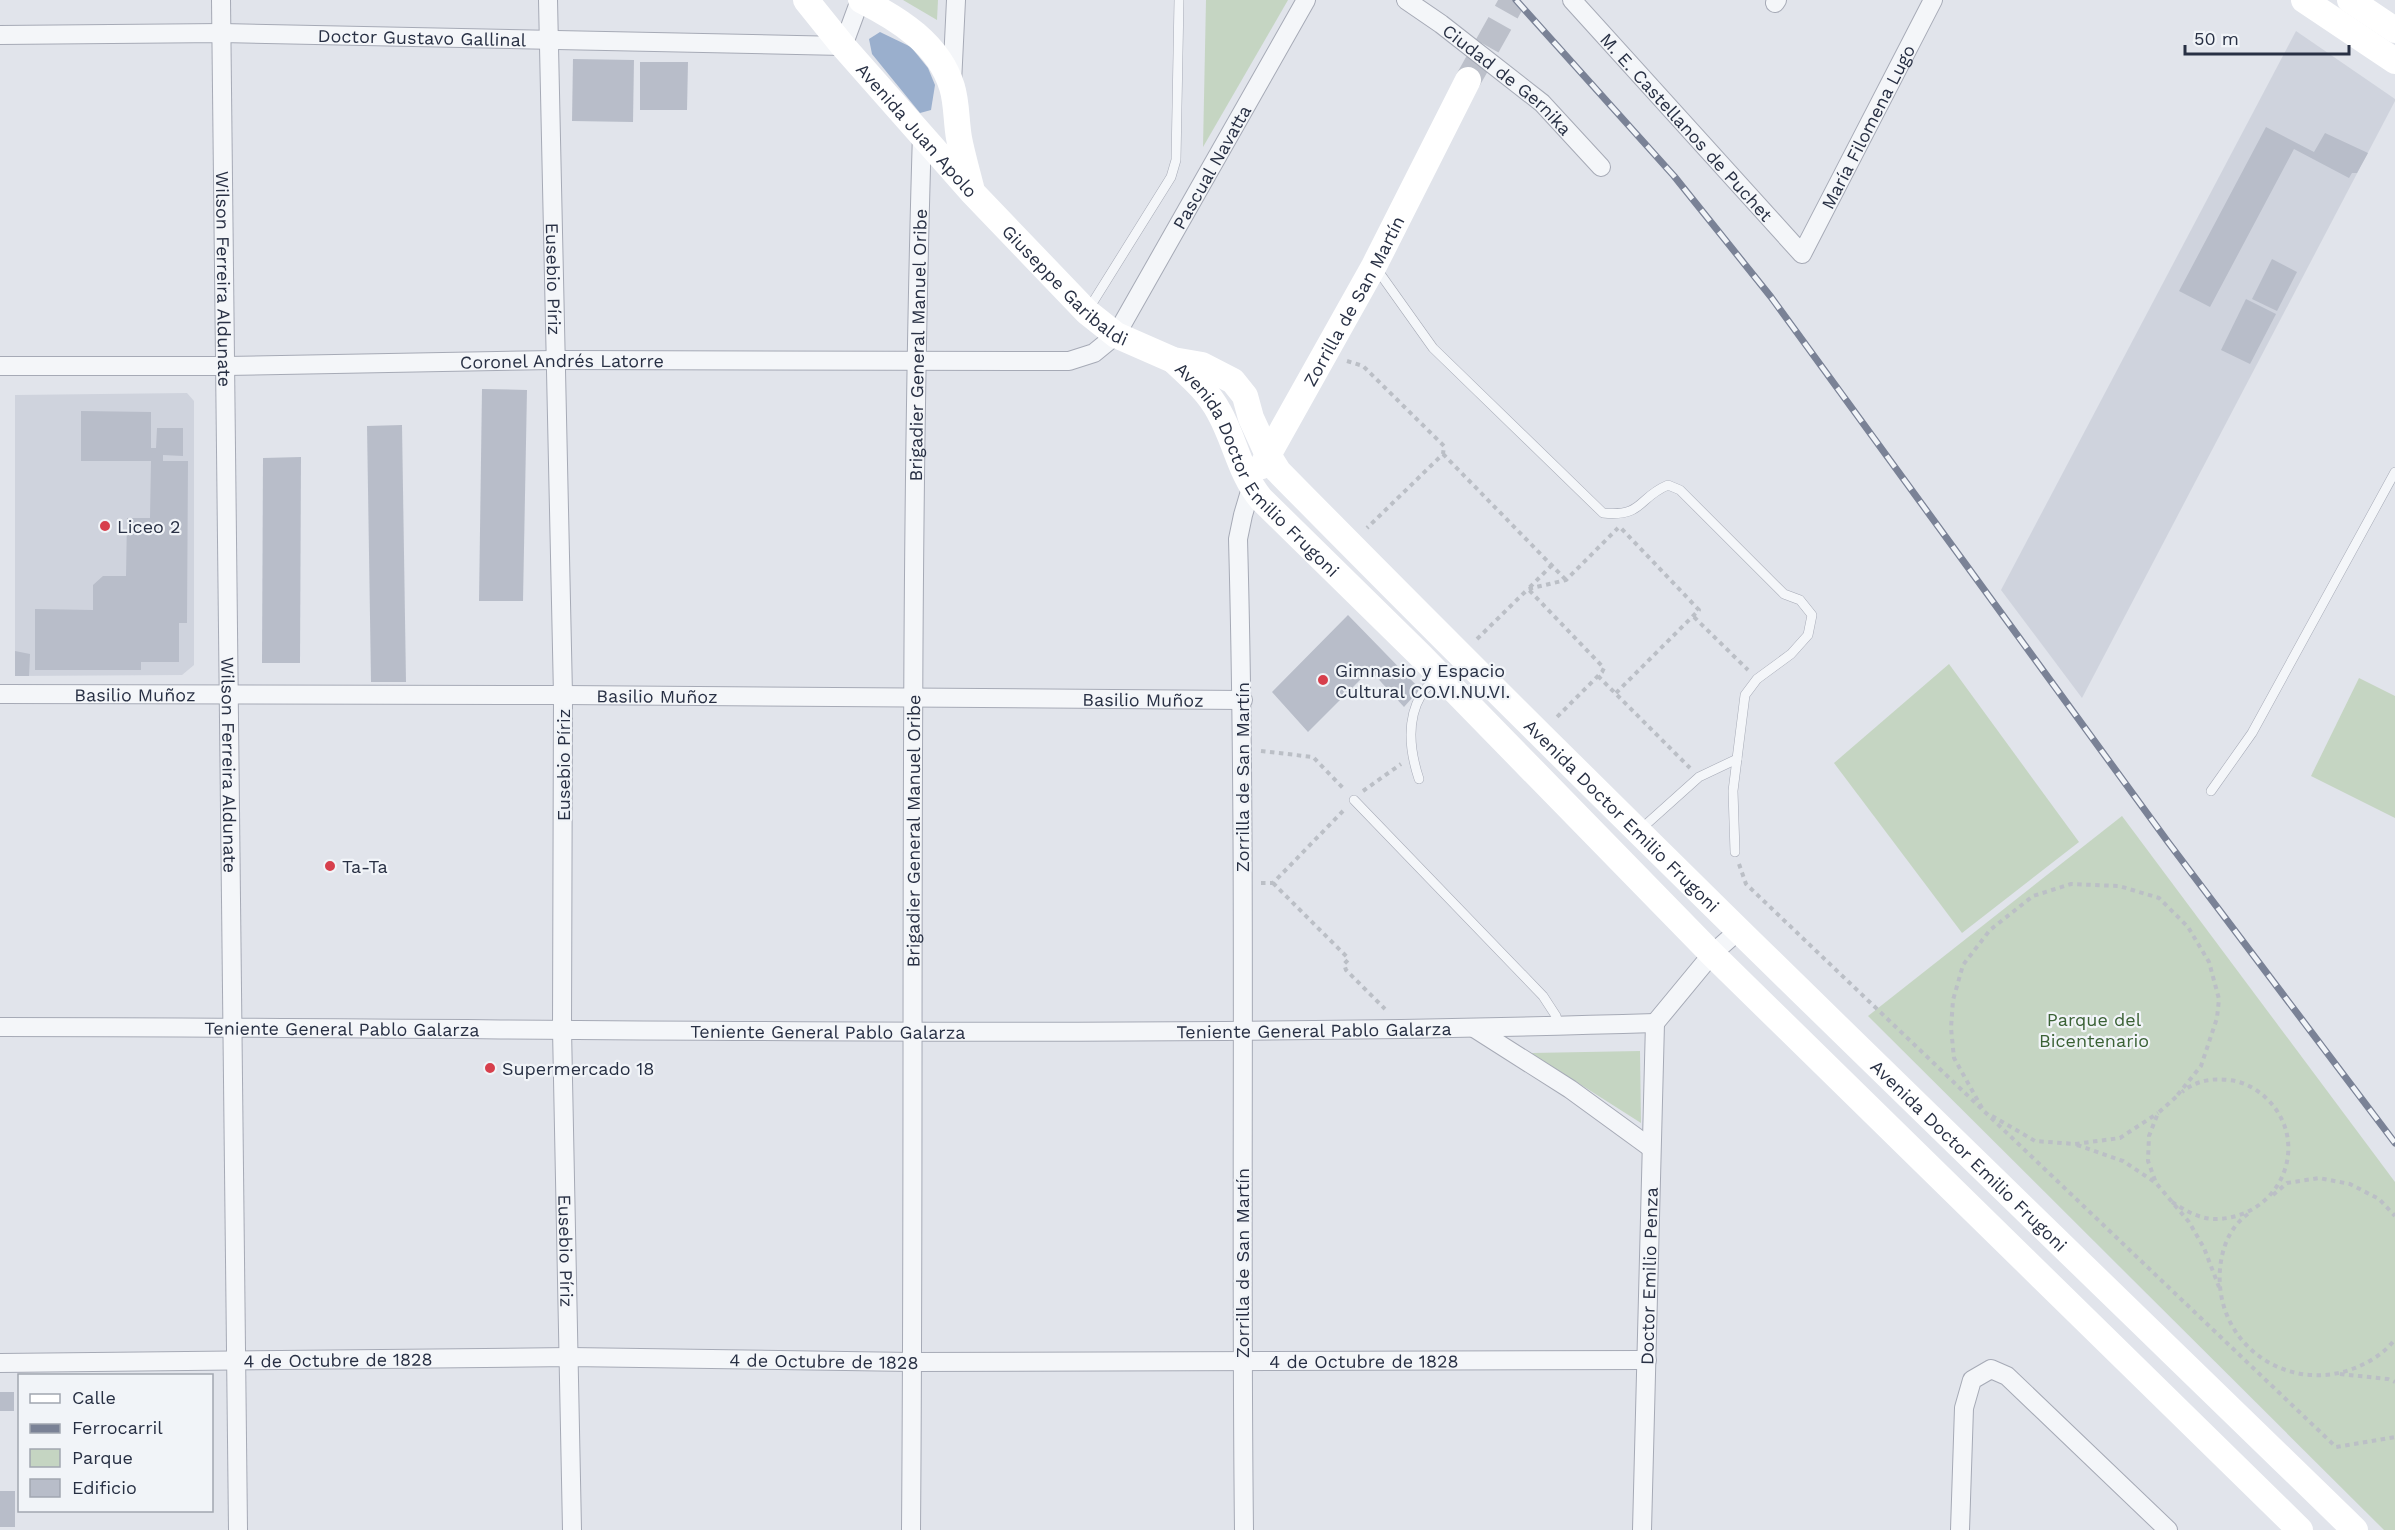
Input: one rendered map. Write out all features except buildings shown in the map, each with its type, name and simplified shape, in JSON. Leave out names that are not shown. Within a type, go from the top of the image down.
[{"type":"street","name":"Wilson Ferreira Aldunate","points":[[221,0],[238,1530]]},
{"type":"street","name":"Eusebio Píriz","points":[[548,0],[563,695],[562,1029],[572,1530]]},
{"type":"street","name":"Avenida Juan Apolo","points":[[806,0],[843,46],[971,191]]},
{"type":"street","name":"Avenida Juan Apolo","points":[[861,0],[907,26],[932,50],[952,87],[971,191]]},
{"type":"street","points":[[843,46],[861,0]]},
{"type":"street","points":[[952,87],[956,0]]},
{"type":"street","name":"Pascual Navatta","points":[[1116,335],[1306,0]]},
{"type":"street","name":"Ciudad de Gernika","points":[[1406,0],[1450,31],[1542,104],[1601,167]]},
{"type":"street","name":"M. E. Castellanos de Puchet","points":[[1572,0],[1802,254]]},
{"type":"street","name":"María Filomena Lugo","points":[[1802,254],[1934,0]]},
{"type":"street","points":[[2304,0],[2395,61]]},
{"type":"street","points":[[2350,0],[2395,30]]},
{"type":"street","name":"Doctor Gustavo Gallinal","points":[[0,35],[222,33],[843,46]]},
{"type":"street","name":"Zorrilla de San Martín","points":[[1244,1530],[1243,700],[1238,539],[1251,488],[1329,351],[1468,80]]},
{"type":"street","points":[[922,133],[956,114]]},
{"type":"street","name":"Brigadier General Manuel Oribe","points":[[911,1530],[915,361],[922,133]]},
{"type":"street","name":"Giuseppe Garibaldi","points":[[971,191],[1087,312],[1116,335],[1173,360]]},
{"type":"street","name":"Coronel Andrés Latorre","points":[[0,366],[226,366],[554,360],[1069,362],[1094,354],[1116,335]]},
{"type":"street","name":"Avenida Doctor Emilio Frugoni","points":[[1173,360],[1202,364],[1233,381],[1245,396],[1251,418],[1278,471],[1460,656],[1738,931],[2355,1530]]},
{"type":"street","name":"Avenida Doctor Emilio Frugoni","points":[[1173,360],[1204,389],[1219,412],[1251,488],[1440,675],[1712,954],[2300,1530]]},
{"type":"street","points":[[1247,403],[1263,408],[1280,407],[1306,390]]},
{"type":"street","points":[[1440,675],[1460,656]]},
{"type":"street","name":"Basilio Muñoz","points":[[0,694],[1243,700]]},
{"type":"street","points":[[1655,1023],[1712,954],[1738,931]]},
{"type":"street","name":"Teniente General Pablo Galarza","points":[[0,1028],[233,1027],[912,1033],[1474,1028],[1655,1023]]},
{"type":"street","name":"Doctor Emilio Penza","points":[[1642,1530],[1655,1023]]},
{"type":"street","points":[[1474,1028],[1570,1089],[1651,1148]]},
{"type":"street","name":"4 de Octubre de 1828","points":[[0,1363],[570,1357],[912,1362],[1647,1360]]},
{"type":"street","points":[[1960,1530],[1964,1408],[1972,1380],[1991,1369],[2007,1376],[2168,1530]]},
{"type":"lane","points":[[1087,312],[1171,177],[1176,160],[1179,0]]},
{"type":"lane","points":[[1374,266],[1432,348],[1603,513],[1618,515],[1635,510],[1656,490],[1668,485],[1680,490],[1784,594],[1800,600],[1812,615],[1808,635],[1791,654],[1757,679],[1745,695],[1733,792],[1735,852]]},
{"type":"lane","points":[[2211,791],[2252,733],[2395,472]]},
{"type":"lane","points":[[1419,779],[1412,757],[1411,724],[1421,694],[1440,675]]},
{"type":"lane","points":[[1639,831],[1699,777],[1737,759]]},
{"type":"lane","points":[[1354,800],[1544,996],[1559,1026]]},
{"type":"path","points":[[1329,351],[1338,358],[1364,366],[1444,446],[1443,454],[1350,544]]},
{"type":"path","points":[[1443,454],[1566,580]]},
{"type":"path","points":[[1528,589],[1566,580],[1635,510]]},
{"type":"path","points":[[1616,693],[1699,611],[1698,607],[1619,526]]},
{"type":"path","points":[[1460,656],[1552,565]]},
{"type":"path","points":[[1528,589],[1604,668],[1540,734]]},
{"type":"path","points":[[1694,617],[1757,679]]},
{"type":"path","points":[[1598,676],[1699,777]]},
{"type":"path","points":[[1242,749],[1313,757],[1354,800]]},
{"type":"path","points":[[1405,1028],[1346,970],[1344,964],[1348,960],[1347,957],[1273,883],[1365,789],[1412,757]]},
{"type":"path","points":[[1735,852],[1746,884],[2336,1447],[2395,1437]]},
{"type":"path","points":[[2172,1202],[2192,1215],[2216,1220],[2240,1216],[2262,1204],[2277,1188],[2286,1168],[2289,1146],[2284,1124],[2273,1105],[2257,1090],[2236,1081],[2214,1079],[2192,1083],[2175,1098],[2158,1113],[2120,1138],[2075,1144],[2035,1141],[1984,1111],[1954,1058],[1951,1028],[1953,1000],[1963,965],[1990,930],[2032,896],[2071,884],[2119,886],[2159,898],[2188,927],[2210,962],[2219,999],[2217,1018],[2201,1066],[2175,1098]]},
{"type":"path","points":[[2158,1113],[2149,1136],[2148,1161],[2157,1183],[2189,1222],[2204,1248],[2228,1319],[2246,1347],[2273,1366],[2305,1376],[2339,1374],[2388,1379],[2395,1382]]},
{"type":"path","points":[[2075,1144],[2123,1161],[2157,1183]]},
{"type":"path","points":[[2219,1287],[2222,1254],[2235,1224],[2287,1184],[2319,1179],[2350,1184],[2379,1199],[2395,1216]]},
{"type":"path","points":[[2339,1374],[2369,1362],[2395,1339]]},
{"type":"shaded area","points":[[2296,31],[2395,101],[2082,698],[2001,590]]},
{"type":"shaded area","name":"Liceo 2","points":[[187,393],[194,401],[194,665],[182,675],[15,676],[15,395]]},
{"type":"green space","points":[[903,0],[938,0],[937,20]]},
{"type":"green space","points":[[1206,0],[1288,0],[1203,147]]},
{"type":"green space","points":[[1949,664],[2079,842],[1962,933],[1834,763]]},
{"type":"green space","points":[[2359,678],[2395,696],[2395,818],[2311,776]]},
{"type":"green space","name":"Parque del Bicentenario","points":[[2122,816],[2395,1182],[2395,1530],[2384,1530],[1868,1016]]},
{"type":"green space","points":[[1640,1051],[1641,1123],[1531,1053]]},
{"type":"water","points":[[880,32],[911,47],[928,68],[935,85],[931,110],[920,113],[872,54],[869,39]]},
{"type":"tunnel","points":[[1468,80],[1513,0]]},
{"type":"railway","points":[[1516,0],[1674,176],[1771,297],[2168,842],[2395,1143]]},
{"type":"place","name":"Liceo 2","points":[[105,526]]},
{"type":"place","name":"Gimnasio y Espacio Cultural CO.VI.NU.VI.","points":[[1323,680]]},
{"type":"place","name":"Ta-Ta","points":[[330,866]]},
{"type":"place","name":"Supermercado 18","points":[[490,1068]]}]
